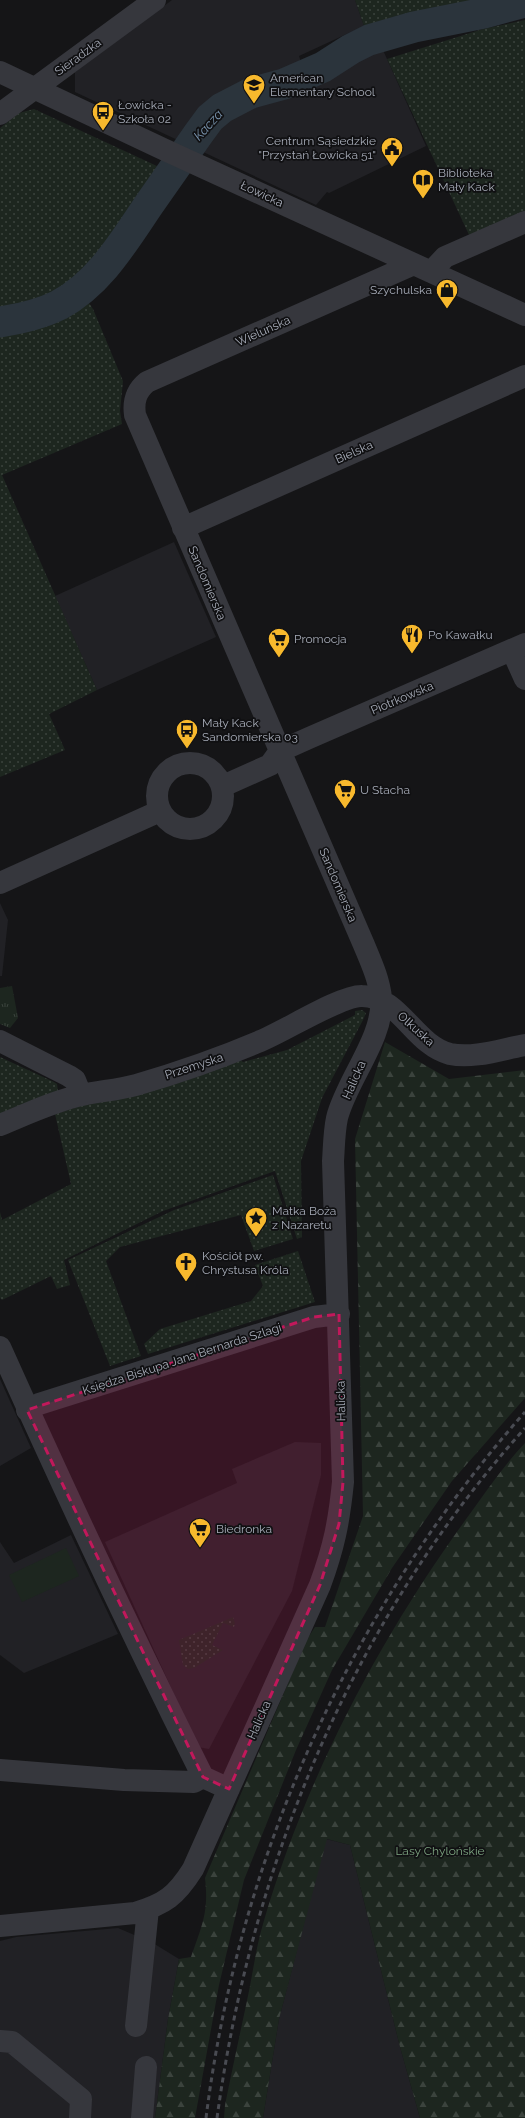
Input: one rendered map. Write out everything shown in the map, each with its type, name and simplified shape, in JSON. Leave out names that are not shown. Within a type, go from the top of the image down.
[{"type":"street","name":"Sieradzka","points":[[0,114],[155,0]]},
{"type":"street","name":"Łowicka","points":[[0,72],[163,150],[525,315]]},
{"type":"street","name":"Wieluńska","points":[[135,415],[134,406],[136,395],[140,388],[147,382],[422,268],[525,222]]},
{"type":"street","name":"Bielska","points":[[183,528],[525,376]]},
{"type":"street","name":"Sandomierska","points":[[135,415],[364,945],[375,973],[382,999]]},
{"type":"street","name":"Piotrkowska","points":[[280,751],[519,647]]},
{"type":"street","points":[[519,647],[525,679]]},
{"type":"street","points":[[223,786],[270,765],[280,751]]},
{"type":"street","points":[[193,762],[206,766],[216,774],[223,786],[224,800],[219,814],[209,824],[197,829],[184,829],[174,826],[166,820],[160,811],[156,798],[159,784],[166,772],[178,764],[193,762]]},
{"type":"street","points":[[0,883],[160,811]]},
{"type":"street","name":"Przemyska","points":[[0,1125],[56,1102],[81,1095],[135,1085],[231,1053],[275,1036],[352,997],[361,996],[382,999]]},
{"type":"street","name":"Olkuska","points":[[382,999],[428,1043],[450,1054],[476,1054],[525,1045]]},
{"type":"street","name":"Halicka","points":[[0,1926],[135,1913],[148,1909],[171,1898],[184,1884],[193,1869],[320,1585],[332,1552],[339,1524],[343,1482],[334,1161],[335,1134],[338,1117],[373,1037],[380,1015],[382,999]]},
{"type":"street","points":[[0,1041],[75,1080],[81,1095]]},
{"type":"street","name":"Księdza Biskupa Jana Bernarda Szlagi","points":[[27,1410],[39,1404],[314,1317],[339,1314]]},
{"type":"street","points":[[0,1347],[27,1410],[99,1564],[202,1777],[229,1789]]},
{"type":"street","points":[[0,1770],[140,1780],[194,1782],[202,1777]]},
{"type":"street","points":[[136,2026],[148,1909]]},
{"type":"street","points":[[0,2041],[12,2042],[81,2099],[80,2118]]},
{"type":"street","points":[[142,2118],[146,2067]]},
{"type":"highlighted area","points":[[339,1314],[343,1482],[339,1524],[320,1585],[229,1789],[203,1777],[27,1410],[314,1317]]},
{"type":"shaded area","name":"American Elementary School","points":[[172,0],[355,0],[364,26],[299,56],[301,62],[374,30],[426,146],[329,193],[327,192],[316,205],[75,92],[75,72]]},
{"type":"shaded area","points":[[174,542],[216,637],[97,690],[55,596]]},
{"type":"shaded area","points":[[0,903],[8,920],[2,976],[0,976]]},
{"type":"shaded area","points":[[0,1379],[31,1448],[0,1466]]},
{"type":"shaded area","points":[[295,1442],[321,1443],[321,1475],[292,1591],[209,1749],[198,1747],[105,1542],[237,1483],[232,1469]]},
{"type":"shaded area","points":[[71,1535],[118,1634],[24,1673],[0,1655],[0,1542],[14,1563]]},
{"type":"shaded area","points":[[326,1839],[350,1845],[400,2047],[420,2118],[263,2118],[279,2019]]},
{"type":"shaded area","points":[[118,1928],[153,1943],[179,1959],[168,2019],[155,2118],[0,2118],[0,1941],[16,1937]]},
{"type":"green space","points":[[355,0],[488,0],[373,26],[364,26]]},
{"type":"green space","points":[[525,20],[525,213],[470,237],[387,59],[483,29]]},
{"type":"green space","points":[[34,109],[185,179],[103,279],[83,294],[93,309],[123,381],[120,411],[122,424],[2,475],[97,690],[49,714],[65,750],[0,777],[0,128],[19,113]]},
{"type":"green space","points":[[12,986],[18,1018],[10,1028],[0,1024],[0,988]]},
{"type":"green space","points":[[362,1010],[366,1013],[322,1098],[301,1161],[302,1237],[297,1239],[275,1171],[163,1211],[64,1260],[70,1285],[57,1289],[51,1276],[2,1300],[0,1298],[0,1212],[2,1220],[71,1184],[55,1114],[238,1058],[243,1062],[287,1050],[355,1015],[355,1011]]},
{"type":"green space","points":[[385,1042],[449,1079],[525,1070],[525,1398],[452,1481],[392,1568],[332,1670],[296,1750],[244,1880],[219,1985],[195,2118],[155,2118],[168,2019],[179,1959],[191,1957],[204,1918],[206,1900],[205,1878],[306,1641],[315,1627],[325,1627],[363,1516],[355,1139]]},
{"type":"green space","points":[[0,1057],[54,1082],[57,1084],[58,1091],[0,1115]]},
{"type":"green space","points":[[273,1175],[293,1239],[254,1251],[241,1215],[120,1247],[106,1261],[141,1356],[110,1366],[68,1260],[174,1210]]},
{"type":"green space","points":[[298,1251],[315,1302],[148,1354],[144,1344],[160,1329],[251,1301],[263,1286],[255,1265]]},
{"type":"green space","name":"Lasy Chylońskie","points":[[525,1443],[525,2118],[420,2118],[400,2047],[350,1845],[327,1839],[279,2019],[263,2118],[224,2118],[225,2105],[261,1932],[280,1871],[322,1766],[373,1664],[402,1615],[464,1522],[501,1471]]},
{"type":"green space","points":[[66,1548],[79,1576],[22,1602],[9,1575]]},
{"type":"green space","points":[[233,1617],[235,1623],[234,1627],[223,1623],[212,1645],[223,1650],[194,1668],[188,1669],[183,1665],[179,1640]]},
{"type":"waterway","name":"Kacza","points":[[0,322],[30,316],[45,311],[74,296],[87,285],[121,246],[210,118],[222,108],[251,93],[284,84],[323,67],[351,49],[369,40],[414,27],[484,13],[525,2]]},
{"type":"railway","points":[[206,2118],[222,2021],[245,1925],[275,1832],[312,1741],[356,1653],[406,1569],[462,1488],[525,1412]]},
{"type":"railway","points":[[217,2118],[233,2023],[256,1930],[284,1839],[319,1750],[361,1664],[409,1581],[464,1503],[525,1428]]},
{"type":"place","name":"American Elementary School","points":[[254,104]]},
{"type":"place","name":"Łowicka - Szkoła 02","points":[[103,132]]},
{"type":"place","name":"Centrum Sąsiedzkie \"Przystań Łowicka 51\"","points":[[392,168]]},
{"type":"place","name":"Biblioteka Mały Kack","points":[[423,200]]},
{"type":"place","name":"Szychulska","points":[[447,310]]},
{"type":"place","name":"Po Kawałku","points":[[412,654]]},
{"type":"place","name":"Promocja","points":[[279,658]]},
{"type":"place","name":"Mały Kack Sandomierska 03","points":[[187,750]]},
{"type":"place","name":"U Stacha","points":[[345,810]]},
{"type":"place","name":"Matka Boża z Nazaretu","points":[[256,1238]]},
{"type":"place","name":"Kościół pw. Chrystusa Króla","points":[[186,1282]]},
{"type":"place","name":"Biedronka","points":[[200,1548]]}]
